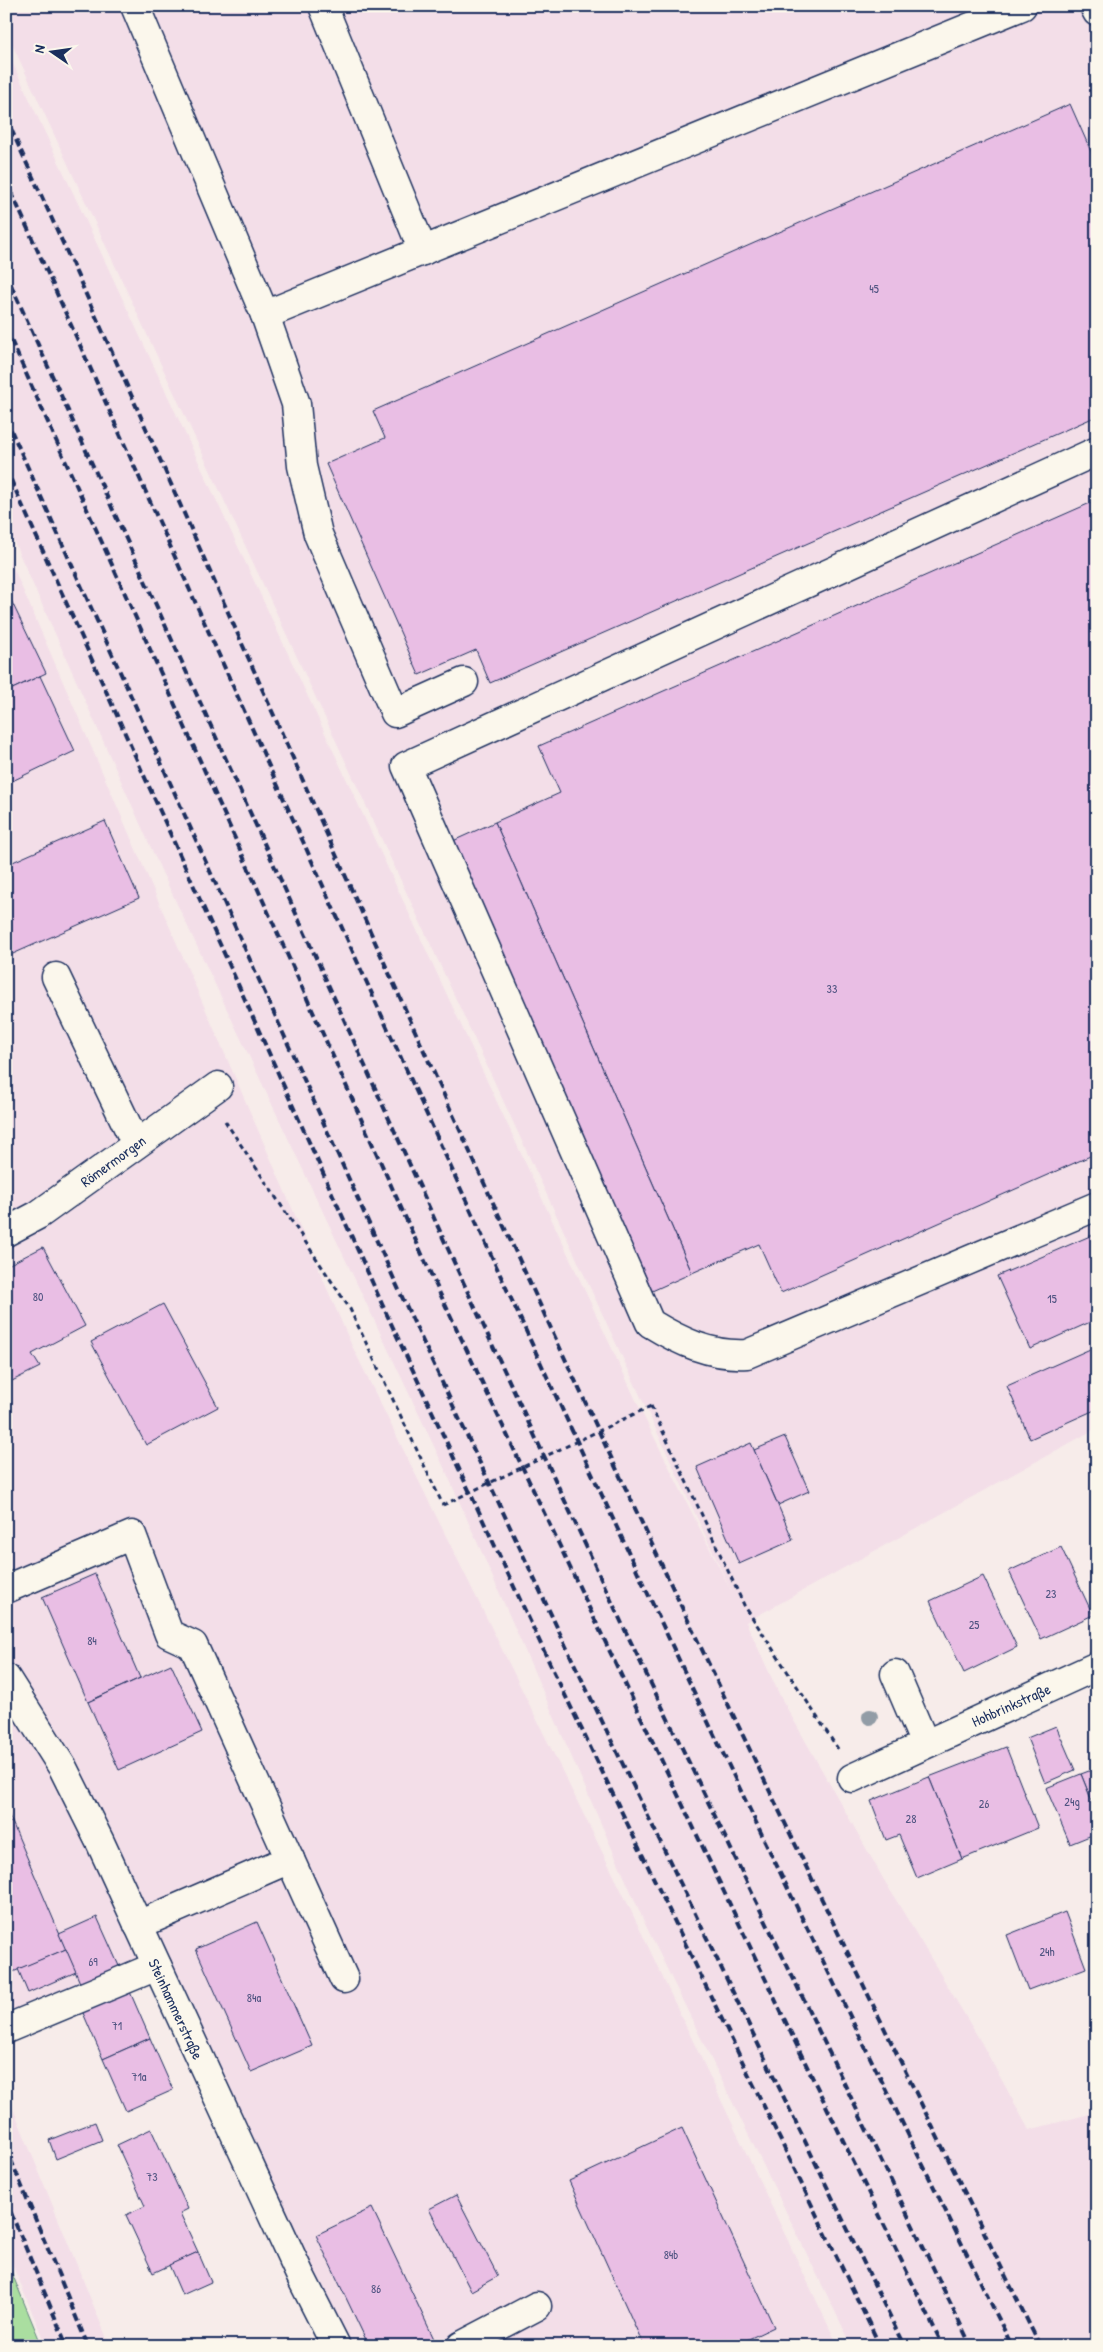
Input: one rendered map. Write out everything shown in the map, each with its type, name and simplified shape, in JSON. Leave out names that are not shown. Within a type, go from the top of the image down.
[{"type":"street","points":[[135,6],[264,316],[296,404],[302,466],[318,534],[394,713],[464,682]]},
{"type":"street","points":[[323,6],[423,251]]},
{"type":"street","points":[[264,316],[1022,6]]},
{"type":"street","points":[[1094,6],[1097,12]]},
{"type":"street","points":[[1097,451],[406,766],[650,1323],[699,1348],[728,1355],[747,1354],[1097,1206]]},
{"type":"street","points":[[56,977],[136,1144]]},
{"type":"street","name":"Römermorgen","points":[[6,1232],[38,1215],[218,1086]]},
{"type":"street","points":[[6,1589],[132,1535],[170,1634],[193,1645],[344,1979]]},
{"type":"street","name":"Hohbrinkstraße","points":[[852,1778],[1097,1666]]},
{"type":"street","points":[[895,1674],[925,1744]]},
{"type":"street","name":"Steinhammerstraße","points":[[6,1678],[63,1768],[100,1842],[301,2277],[336,2346]]},
{"type":"street","points":[[138,1925],[290,1859]]},
{"type":"street","points":[[6,2029],[156,1966]]},
{"type":"street","points":[[461,2346],[537,2306]]},
{"type":"path","points":[[244,1147],[350,1308],[443,1505],[651,1406],[744,1605],[810,1704],[844,1759],[852,1778]]},
{"type":"shaded area","points":[[6,6],[1097,6],[1097,1428],[746,1622],[780,1696],[884,1880],[981,2042],[1029,2130],[1097,2112],[1097,2346],[852,2346],[646,1926],[449,1478],[160,868],[6,524],[6,49],[641,1411],[732,1593],[6,31]]},
{"type":"shaded area","points":[[6,551],[352,1346],[624,1896],[838,2346],[336,2346],[157,1966],[6,2029]]},
{"type":"shaded area","points":[[6,2091],[110,2346],[46,2346],[6,2249]]},
{"type":"green space","points":[[6,2259],[42,2346],[6,2346]]},
{"type":"building","points":[[1070,104],[1097,165],[1097,416],[490,683],[476,650],[419,675],[326,464],[385,438],[373,411]]},
{"type":"building","points":[[1097,500],[1097,1153],[781,1293],[759,1244],[692,1273],[495,822],[560,793],[539,746]]},
{"type":"building","points":[[6,590],[46,673],[6,692]]},
{"type":"building","points":[[40,676],[75,751],[6,784],[6,692]]},
{"type":"building","points":[[105,821],[139,898],[6,957],[6,865]]},
{"type":"building","points":[[495,822],[692,1273],[652,1291],[453,841]]},
{"type":"building","points":[[1097,1233],[1097,1319],[1030,1349],[997,1276]]},
{"type":"building","points":[[43,1247],[85,1326],[32,1354],[40,1367],[6,1384],[6,1266]]},
{"type":"building","points":[[163,1304],[218,1407],[146,1445],[91,1342]]},
{"type":"building","points":[[1097,1346],[1097,1409],[1030,1439],[1007,1386]]},
{"type":"building","points":[[785,1437],[809,1491],[778,1505],[754,1450]]},
{"type":"building","points":[[751,1443],[793,1540],[739,1564],[697,1467]]},
{"type":"building","points":[[1061,1547],[1093,1615],[1041,1639],[1009,1571]]},
{"type":"building","points":[[95,1574],[140,1678],[88,1702],[42,1597]]},
{"type":"building","points":[[983,1576],[1017,1647],[964,1673],[930,1601]]},
{"type":"building","points":[[171,1664],[202,1732],[119,1770],[88,1702]]},
{"type":"building","points":[[1056,1726],[1075,1770],[1045,1783],[1027,1738]]},
{"type":"building","points":[[1006,1747],[1038,1828],[962,1859],[929,1777]]},
{"type":"building","points":[[1097,1768],[1097,1814],[1081,1774]]},
{"type":"building","points":[[1081,1774],[1097,1814],[1097,1833],[1070,1844],[1046,1788]]},
{"type":"building","points":[[929,1777],[962,1859],[917,1878],[899,1835],[886,1840],[871,1801]]},
{"type":"building","points":[[6,1809],[12,1822],[6,1824]]},
{"type":"building","points":[[12,1822],[66,1949],[6,1975],[6,1824]]},
{"type":"building","points":[[1065,1912],[1086,1968],[1028,1990],[1007,1935]]},
{"type":"building","points":[[97,1917],[123,1975],[84,1992],[59,1934]]},
{"type":"building","points":[[257,1922],[312,2046],[251,2072],[196,1949]]},
{"type":"building","points":[[66,1949],[76,1972],[28,1993],[18,1969]]},
{"type":"building","points":[[127,1985],[150,2038],[103,2059],[80,2006]]},
{"type":"building","points":[[150,2038],[173,2090],[126,2111],[103,2059]]},
{"type":"building","points":[[95,2122],[102,2140],[56,2159],[49,2140]]},
{"type":"building","points":[[682,2128],[774,2327],[734,2346],[644,2346],[569,2181]]},
{"type":"building","points":[[151,2129],[188,2209],[180,2213],[198,2252],[153,2273],[126,2215],[145,2206],[117,2145]]},
{"type":"building","points":[[456,2195],[498,2276],[471,2291],[429,2209]]},
{"type":"building","points":[[372,2208],[435,2341],[426,2346],[369,2346],[316,2235]]},
{"type":"building","points":[[198,2252],[211,2282],[182,2295],[169,2265]]},
{"type":"railway","points":[[6,118],[384,963],[576,1383],[772,1796],[1040,2346]]},
{"type":"railway","points":[[6,180],[350,946],[613,1519],[778,1869],[1012,2346]]},
{"type":"railway","points":[[6,274],[458,1271],[625,1630],[971,2346]]},
{"type":"railway","points":[[6,329],[434,1281],[800,2052],[943,2346]]},
{"type":"railway","points":[[6,419],[403,1299],[571,1657],[904,2346]]},
{"type":"railway","points":[[6,469],[382,1304],[551,1666],[880,2346]]},
{"type":"railway","points":[[6,2148],[88,2346]]},
{"type":"railway","points":[[6,2201],[67,2346]]}]
